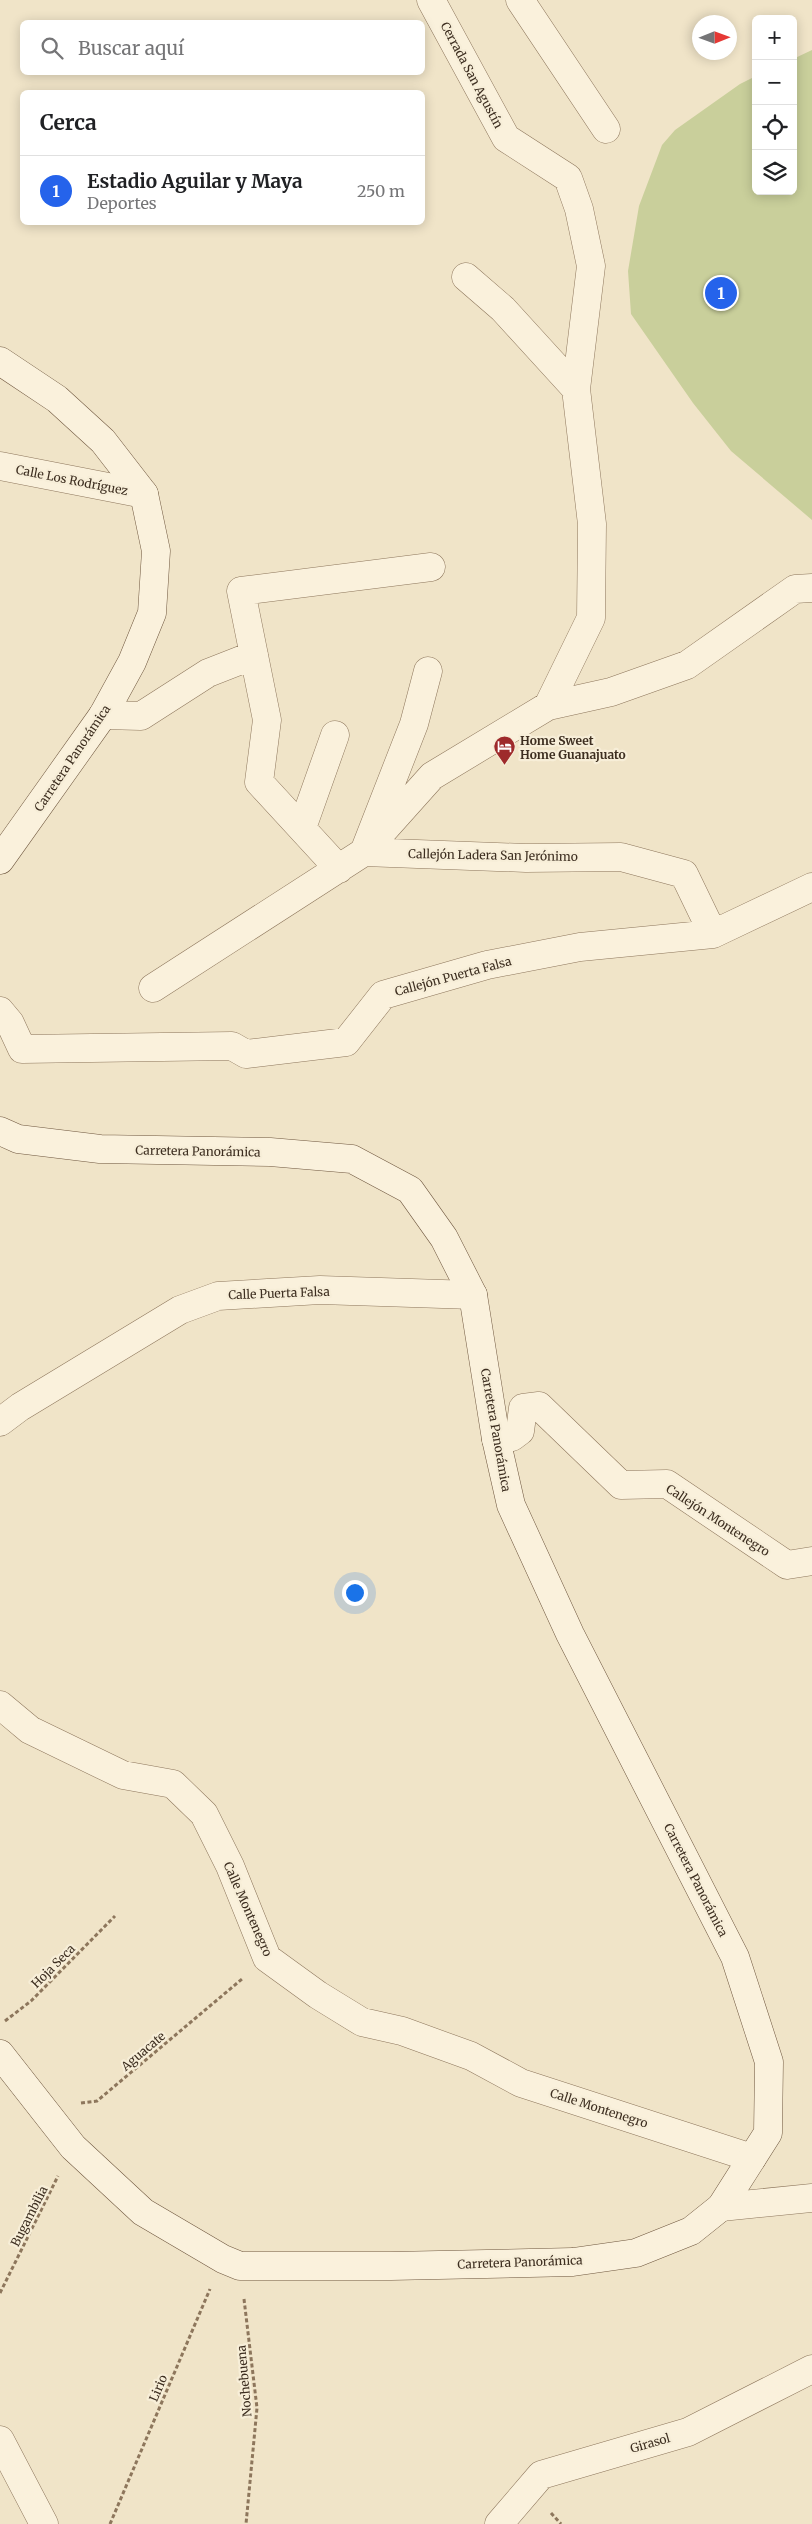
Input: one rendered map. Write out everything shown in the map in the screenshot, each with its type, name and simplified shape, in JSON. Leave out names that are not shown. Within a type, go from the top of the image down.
[{"type":"street","name":"Cerrada San Agustín","points":[[431,0],[506,138],[568,178],[579,209],[591,266],[576,389]]},
{"type":"street","points":[[520,0],[606,129]]},
{"type":"street","points":[[466,277],[503,309],[576,389],[592,524],[591,618],[548,706]]},
{"type":"street","name":"Carretera Panorámica","points":[[0,361],[57,399],[97,435],[144,494],[156,551],[152,613],[132,662],[103,715],[0,860]]},
{"type":"street","name":"Calle Los Rodríguez","points":[[0,466],[144,494]]},
{"type":"street","points":[[339,869],[259,782],[267,720],[240,591],[431,567]]},
{"type":"street","points":[[153,988],[364,852],[432,776],[548,706],[611,692],[687,664],[795,589],[812,588]]},
{"type":"street","points":[[103,715],[141,716],[208,674],[254,655]]},
{"type":"street","points":[[364,852],[414,724],[428,671]]},
{"type":"street","points":[[302,828],[335,735]]},
{"type":"street","name":"Callejón Ladera San Jerónimo","points":[[364,852],[526,858],[622,857],[684,874],[713,934]]},
{"type":"street","name":"Callejón Puerta Falsa","points":[[0,1011],[10,1023],[22,1049],[232,1046],[246,1054],[346,1042],[383,994],[487,965],[580,947],[713,934],[812,887]]},
{"type":"street","name":"Carretera Panorámica","points":[[0,1131],[18,1139],[100,1148],[270,1152],[352,1159],[410,1190],[444,1238],[473,1295],[496,1439],[510,1505],[570,1634],[735,1957],[769,2062],[768,2133],[720,2207],[691,2231],[636,2253],[573,2262],[391,2266],[231,2262]]},
{"type":"street","name":"Calle Puerta Falsa","points":[[0,1422],[20,1406],[180,1310],[218,1296],[320,1290],[473,1295]]},
{"type":"street","name":"Callejón Montenegro","points":[[496,1439],[512,1437],[520,1431],[523,1408],[539,1406],[621,1485],[667,1484],[787,1565],[812,1561]]},
{"type":"street","name":"Calle Montenegro","points":[[0,1705],[30,1730],[123,1775],[173,1784],[204,1814],[230,1866],[267,1958],[318,1996],[362,2022],[402,2031],[471,2056],[521,2083],[752,2158]]},
{"type":"street","points":[[0,2054],[73,2147],[143,2212],[231,2262]]},
{"type":"street","points":[[720,2207],[812,2198]]},
{"type":"street","name":"Girasol","points":[[499,2524],[541,2475],[688,2432],[812,2369]]},
{"type":"street","points":[[0,2440],[44,2524]]},
{"type":"path","name":"Hoja Seca","points":[[0,2024],[32,2001],[115,1916]]},
{"type":"path","name":"Aguacate","points":[[74,2101],[85,2104],[97,2101],[267,1958]]},
{"type":"path","name":"Bugambilia","points":[[0,2293],[73,2147]]},
{"type":"path","name":"Lirio","points":[[110,2524],[231,2262]]},
{"type":"path","name":"Nochebuena","points":[[231,2262],[257,2408],[246,2524]]},
{"type":"green space","points":[[812,50],[812,520],[731,451],[693,403],[631,314],[628,271],[639,206],[662,145],[675,130],[740,84],[752,78],[752,195],[797,195],[797,57]]},
{"type":"place","name":"Estadio Aguilar y Maya","points":[[721,293]]},
{"type":"place","name":"Home Sweet Home Guanajuato","points":[[504,766]]}]
